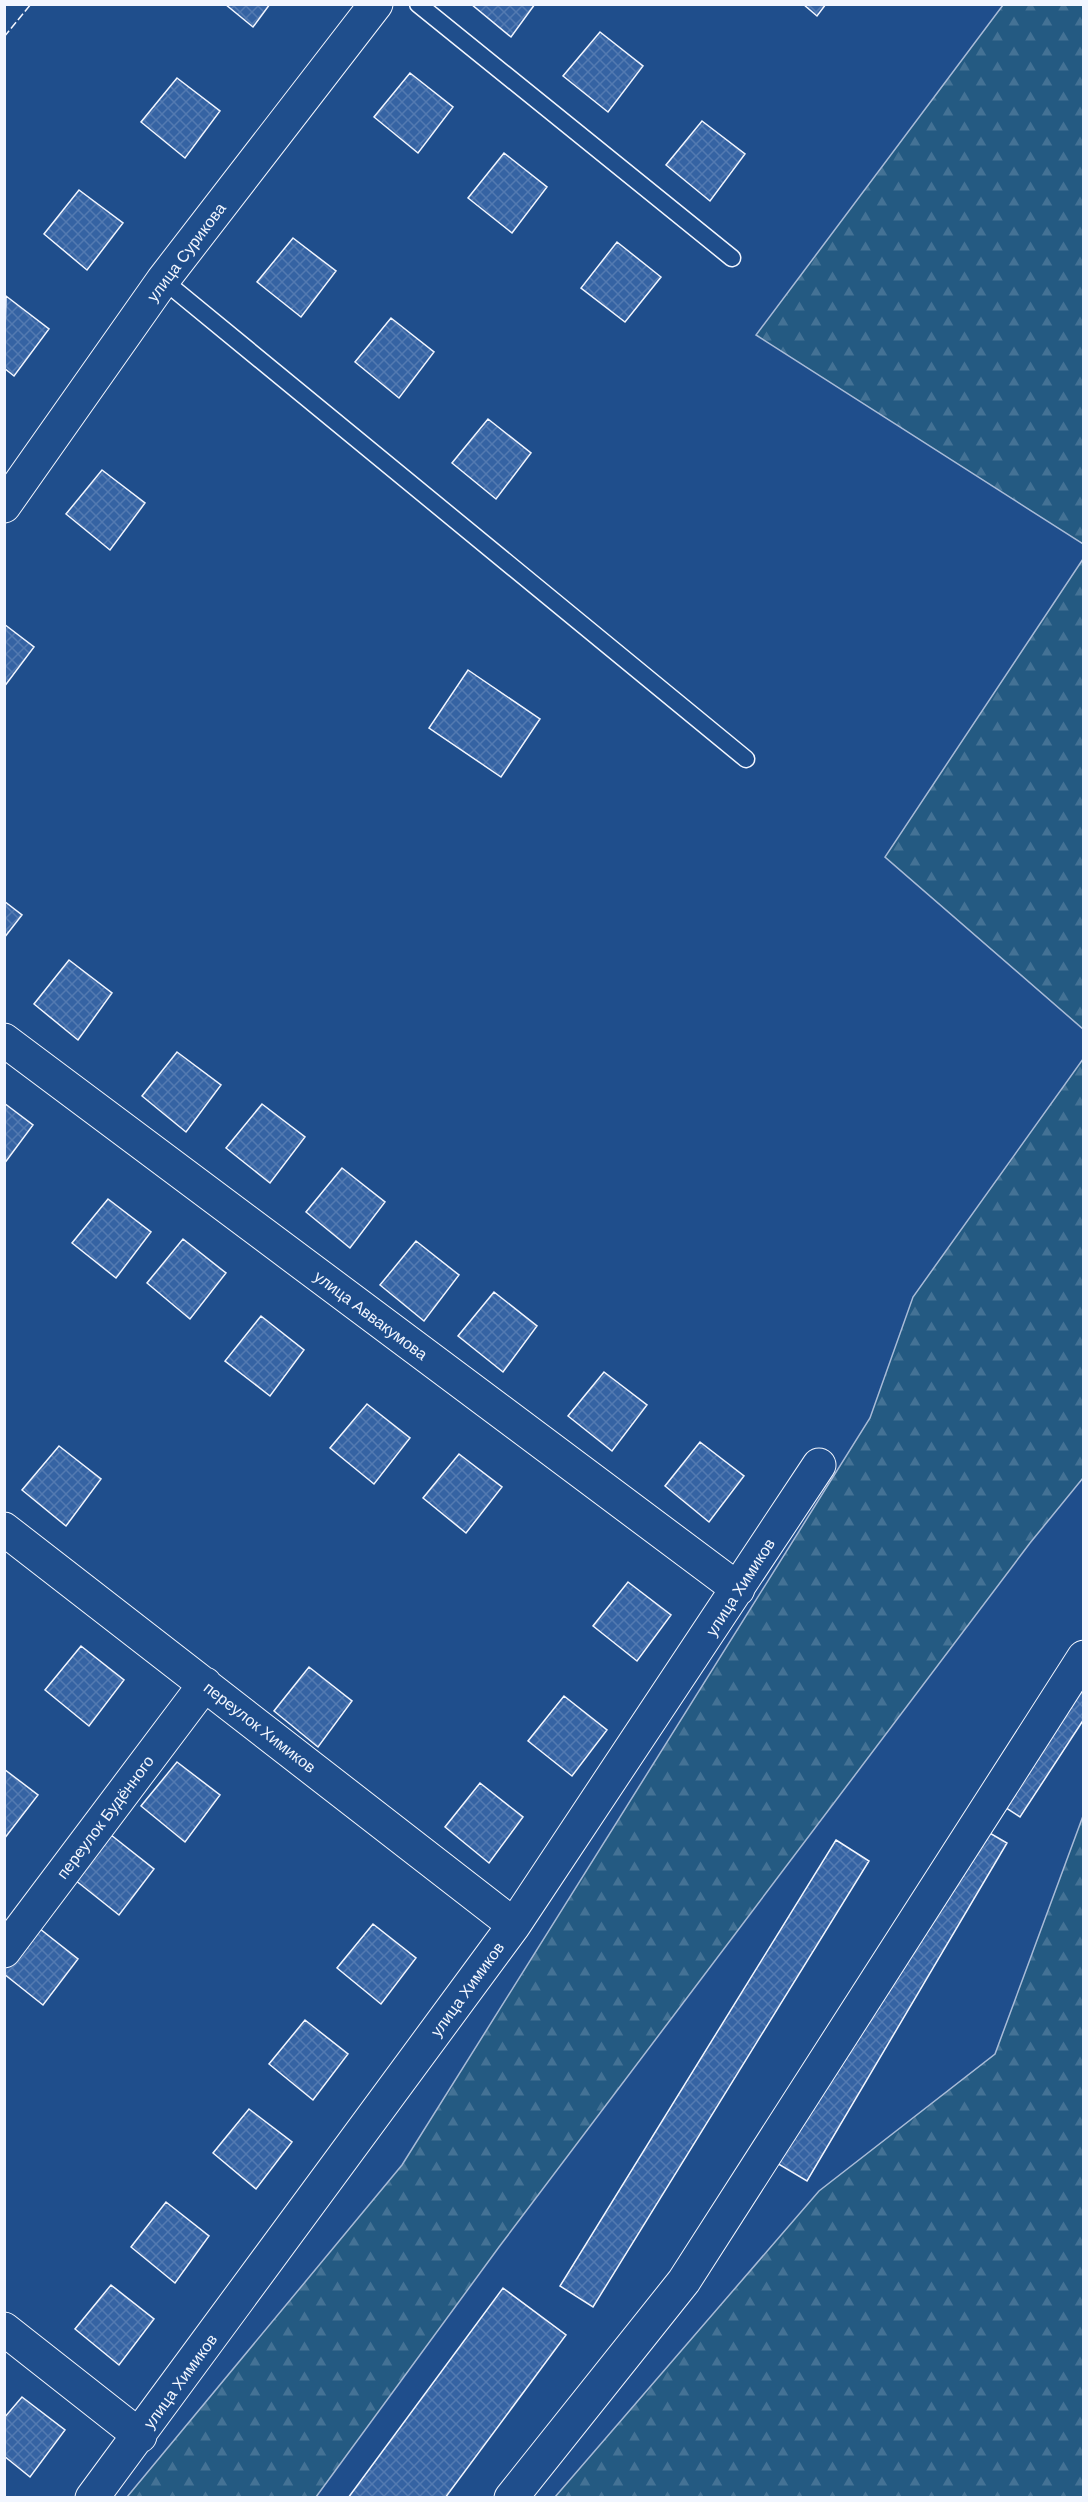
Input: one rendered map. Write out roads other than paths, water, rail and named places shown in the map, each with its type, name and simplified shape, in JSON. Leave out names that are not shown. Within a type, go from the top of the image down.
[{"type":"street","name":"улица Сурикова","points":[[4,506],[163,280],[376,4]]},
{"type":"street","name":"улица Аввакумова","points":[[4,1040],[738,1589]]},
{"type":"street","name":"улица Химиков","points":[[93,2498],[514,1925],[819,1465]]},
{"type":"street","name":"переулок Химиков","points":[[4,1528],[514,1925]]},
{"type":"street","points":[[511,2498],[684,2281],[1083,1657]]},
{"type":"street","name":"переулок Будённого","points":[[4,1951],[205,1684]]},
{"type":"street","points":[[4,2329],[140,2436]]},
{"type":"lane","points":[[418,4],[732,258]]},
{"type":"lane","points":[[163,280],[746,759]]}]
